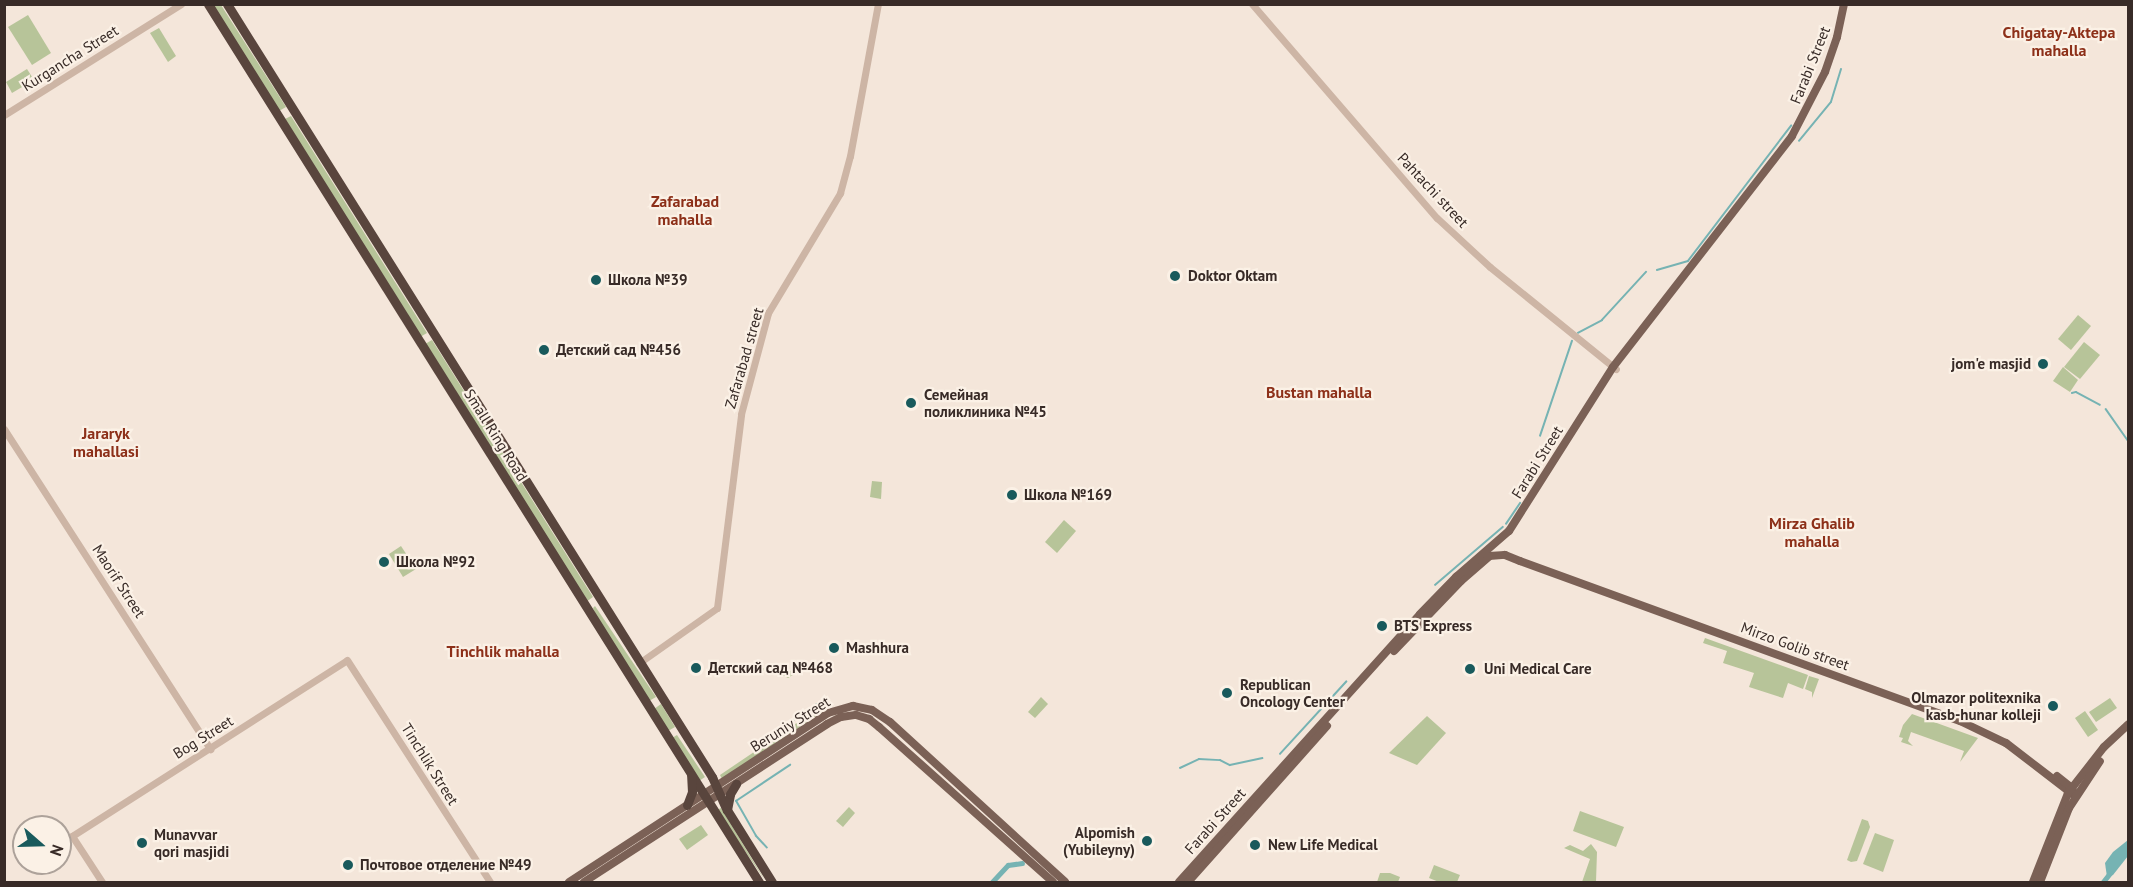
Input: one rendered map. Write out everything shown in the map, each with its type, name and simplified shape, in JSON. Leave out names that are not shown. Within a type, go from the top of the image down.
[{"type":"highway","name":"Small Ring Road","points":[[208,4],[759,882]]},
{"type":"highway","name":"Small Ring Road","points":[[227,4],[660,696],[772,882]]},
{"type":"highway","points":[[419,341],[433,334]]},
{"type":"highway","points":[[587,608],[600,601]]},
{"type":"highway","points":[[647,704],[656,703],[660,696]]},
{"type":"highway","points":[[689,809],[692,792],[691,773]]},
{"type":"highway","points":[[727,810],[730,794],[736,784]]},
{"type":"main road","name":"Farabi Street","points":[[1188,882],[1378,669],[1461,581],[1490,556],[1524,517],[1615,368],[1800,134],[1815,107],[1839,48],[1846,4]]},
{"type":"main road","name":"Farabi Street","points":[[1179,882],[1420,614],[1468,566],[1497,546]]},
{"type":"main road","points":[[1497,546],[1505,555]]},
{"type":"main road","name":"Mirzo Golib street","points":[[1497,546],[1961,718],[2006,743],[2072,792]]},
{"type":"main road","name":"Mirzo Golib street","points":[[1490,556],[1505,555],[1961,718]]},
{"type":"main road","name":"Beruniy Street","points":[[569,882],[718,791],[828,713],[847,706],[862,706],[876,712],[1065,882]]},
{"type":"main road","name":"Beruniy Street","points":[[718,791],[736,784],[827,724],[847,716],[858,716],[871,720],[1053,882]]},
{"type":"main road","points":[[2033,882],[2072,792],[2104,747],[2128,724]]},
{"type":"main road","points":[[2040,882],[2072,792],[2128,730]]},
{"type":"main road","points":[[917,760],[934,763],[937,778]]},
{"type":"main road","points":[[689,809],[719,819]]},
{"type":"main road","name":"Beruniy Street","points":[[584,882],[689,809]]},
{"type":"street","name":"Kurgancha Street","points":[[4,115],[181,4]]},
{"type":"street","name":"Zafarabad street","points":[[639,663],[717,608],[741,414],[768,312],[840,193],[850,156],[878,4]]},
{"type":"street","name":"Pahtachi street","points":[[1252,4],[1437,218],[1490,267],[1615,368]]},
{"type":"street","name":"Maorif Street","points":[[4,429],[210,748]]},
{"type":"street","name":"Bog Street","points":[[102,882],[72,836],[347,660]]},
{"type":"street","name":"Tinchlik Street","points":[[347,660],[490,882]]},
{"type":"green space","points":[[213,5],[221,5],[286,107],[279,111]]},
{"type":"green space","points":[[28,15],[51,53],[32,65],[8,27]]},
{"type":"green space","points":[[159,28],[176,56],[168,62],[150,33]]},
{"type":"green space","points":[[27,69],[34,80],[12,93],[6,82]]},
{"type":"green space","points":[[291,116],[427,333],[420,337],[285,119]]},
{"type":"green space","points":[[2078,315],[2091,326],[2071,350],[2058,339]]},
{"type":"green space","points":[[432,340],[593,597],[586,602],[425,344]]},
{"type":"green space","points":[[2084,342],[2100,355],[2080,379],[2064,367]]},
{"type":"green space","points":[[2063,367],[2078,380],[2070,392],[2053,381]]},
{"type":"green space","points":[[872,481],[882,482],[881,499],[870,497]]},
{"type":"green space","points":[[1064,520],[1076,531],[1057,553],[1045,542]]},
{"type":"green space","points":[[401,546],[416,569],[403,577],[389,554]]},
{"type":"green space","points":[[595,606],[656,697],[649,701],[599,622],[593,608]]},
{"type":"green space","points":[[1705,638],[1808,675],[1803,689],[1788,683],[1783,698],[1749,687],[1754,673],[1723,663],[1727,651],[1703,643]]},
{"type":"green space","points":[[767,667],[798,672],[788,678],[773,670],[754,671]]},
{"type":"green space","points":[[1809,676],[1819,679],[1812,698],[1812,692],[1805,689]]},
{"type":"green space","points":[[1041,697],[1048,704],[1035,718],[1028,712]]},
{"type":"green space","points":[[2110,698],[2117,708],[2096,722],[2089,712]]},
{"type":"green space","points":[[661,704],[675,727],[668,731],[654,709]]},
{"type":"green space","points":[[819,708],[822,712],[722,779],[720,775]]},
{"type":"green space","points":[[2085,711],[2098,730],[2088,737],[2075,718]]},
{"type":"green space","points":[[1912,714],[1978,738],[1960,762],[1964,751],[1911,732],[1908,741],[1913,746],[1901,742],[1903,738],[1899,737],[1903,725]]},
{"type":"green space","points":[[1427,716],[1446,733],[1417,765],[1389,753]]},
{"type":"green space","points":[[677,735],[705,777],[699,781],[672,738]]},
{"type":"green space","points":[[849,807],[855,813],[843,827],[836,821]]},
{"type":"green space","points":[[721,808],[766,882],[717,810]]},
{"type":"green space","points":[[1580,811],[1624,827],[1616,847],[1573,831]]},
{"type":"green space","points":[[1862,819],[1868,821],[1870,827],[1857,861],[1851,862],[1847,860]]},
{"type":"green space","points":[[701,825],[708,835],[687,850],[679,839]]},
{"type":"green space","points":[[1875,833],[1894,840],[1883,872],[1863,864]]},
{"type":"green space","points":[[1591,844],[1597,852],[1596,882],[1582,882],[1590,859],[1564,848],[1570,845],[1583,851]]},
{"type":"green space","points":[[1434,865],[1460,875],[1457,882],[1439,882],[1429,878]]},
{"type":"green space","points":[[1380,873],[1390,873],[1400,877],[1398,882],[1377,882]]},
{"type":"water","points":[[2128,840],[2128,856],[2113,875],[2107,877],[2105,863],[2113,852]]},
{"type":"waterway","points":[[1799,141],[1831,102],[1841,70]]},
{"type":"waterway","points":[[1657,270],[1688,261],[1791,126]]},
{"type":"waterway","points":[[1578,333],[1602,320],[1646,272]]},
{"type":"waterway","points":[[1540,436],[1572,341]]},
{"type":"waterway","points":[[2072,393],[2076,392],[2100,405]]},
{"type":"waterway","points":[[2106,409],[2128,441]]},
{"type":"waterway","points":[[1506,524],[1520,503]]},
{"type":"waterway","points":[[1435,585],[1503,527]]},
{"type":"waterway","points":[[1280,754],[1346,682]]},
{"type":"waterway","points":[[783,727],[816,705]]},
{"type":"waterway","points":[[1180,768],[1199,759],[1220,760],[1230,765],[1262,758]]},
{"type":"waterway","points":[[767,848],[756,836],[736,801],[790,765]]},
{"type":"waterway","points":[[992,882],[1008,865],[1022,863]]},
{"type":"waterway","points":[[2103,882],[2110,873]]},
{"type":"place","name":"Doktor Oktam","points":[[1175,276]]},
{"type":"place","name":"Школа №39","points":[[596,280]]},
{"type":"place","name":"Детский сад №456","points":[[544,350]]},
{"type":"place","name":"jom'e masjid","points":[[2043,364]]},
{"type":"place","name":"Семейная поликлиника №45","points":[[911,403]]},
{"type":"place","name":"Школа №169","points":[[1012,495]]},
{"type":"place","name":"Школа №92","points":[[384,562]]},
{"type":"place","name":"BTS Express","points":[[1382,626]]},
{"type":"place","name":"Mashhura","points":[[834,648]]},
{"type":"place","name":"Детский сад №468","points":[[696,668]]},
{"type":"place","name":"Uni Medical Care","points":[[1470,669]]},
{"type":"place","name":"Republican Oncology Center","points":[[1227,693]]},
{"type":"place","name":"Оlmazor politexnika kasb-hunar kolleji","points":[[2053,706]]},
{"type":"place","name":"Alpomish (Yubileyny)","points":[[1147,841]]},
{"type":"place","name":"Munavvar qori masjidi","points":[[142,843]]},
{"type":"place","name":"New Life Medical","points":[[1255,845]]},
{"type":"place","name":"Почтовое отделение №49","points":[[348,865]]},
{"type":"district","name":"Chigatay-Aktepa mahalla","points":[[2059,41]]},
{"type":"district","name":"Zafarabad mahalla","points":[[685,210]]},
{"type":"district","name":"Bustan mahalla","points":[[1319,392]]},
{"type":"district","name":"Jararyk mahallasi","points":[[106,442]]},
{"type":"district","name":"Mirza Ghalib mahalla","points":[[1812,532]]},
{"type":"district","name":"Tinchlik mahalla","points":[[503,651]]}]
